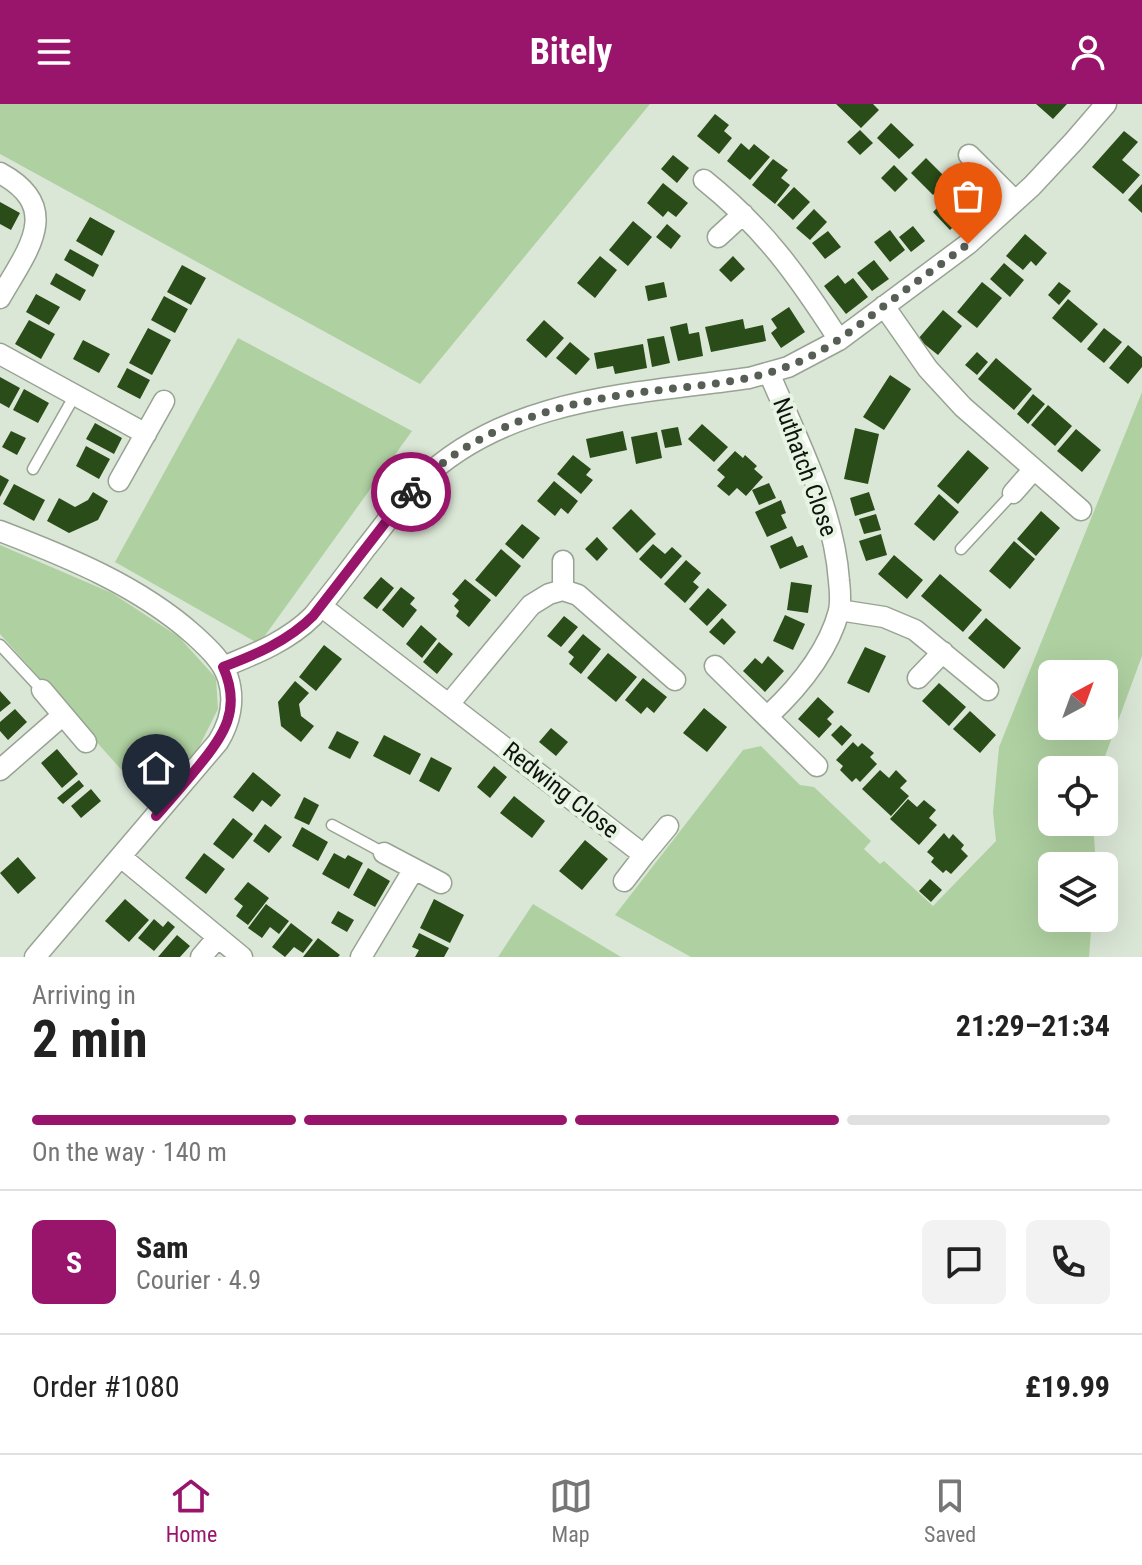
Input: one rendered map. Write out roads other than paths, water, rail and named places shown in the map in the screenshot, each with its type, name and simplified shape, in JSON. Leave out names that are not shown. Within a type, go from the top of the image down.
[{"type":"street","points":[[223,667],[288,637],[302,627],[399,505],[449,457],[486,435],[546,412],[594,399],[749,378],[804,360],[839,340],[968,244],[1015,201],[1106,104]]},
{"type":"street","points":[[969,155],[1015,201]]},
{"type":"street","points":[[0,173],[28,194],[36,213],[36,225],[30,245],[0,298]]},
{"type":"street","points":[[704,180],[730,200],[764,235],[789,265],[839,340]]},
{"type":"street","points":[[718,237],[743,214]]},
{"type":"street","points":[[884,306],[928,369],[963,407],[1081,510]]},
{"type":"street","points":[[0,354],[146,434]]},
{"type":"street","name":"Nuthatch Close","points":[[768,716],[785,701],[809,670],[839,610],[839,577],[832,532],[769,373]]},
{"type":"street","points":[[119,481],[164,401]]},
{"type":"street","points":[[1013,493],[1034,469]]},
{"type":"street","points":[[0,531],[93,569],[160,608],[201,641],[223,667],[231,690],[229,718],[223,735],[35,957]]},
{"type":"street","points":[[563,561],[563,590]]},
{"type":"street","points":[[449,704],[531,605],[563,590],[578,595],[675,680]]},
{"type":"street","name":"Redwing Close","points":[[321,606],[644,855],[668,826]]},
{"type":"street","points":[[839,610],[884,617],[915,630],[988,690]]},
{"type":"street","points":[[918,678],[943,652]]},
{"type":"street","points":[[715,666],[817,766]]},
{"type":"street","points":[[42,690],[86,742]]},
{"type":"street","points":[[0,770],[63,715]]},
{"type":"street","points":[[384,853],[441,883]]},
{"type":"street","points":[[624,881],[644,855]]},
{"type":"street","points":[[121,857],[242,957]]},
{"type":"street","points":[[361,957],[414,869]]},
{"type":"street","points":[[201,957],[218,937]]},
{"type":"lane","points":[[33,469],[75,395]]},
{"type":"lane","points":[[961,549],[1013,493]]},
{"type":"lane","points":[[0,645],[42,690]]},
{"type":"lane","points":[[332,825],[384,853]]}]
